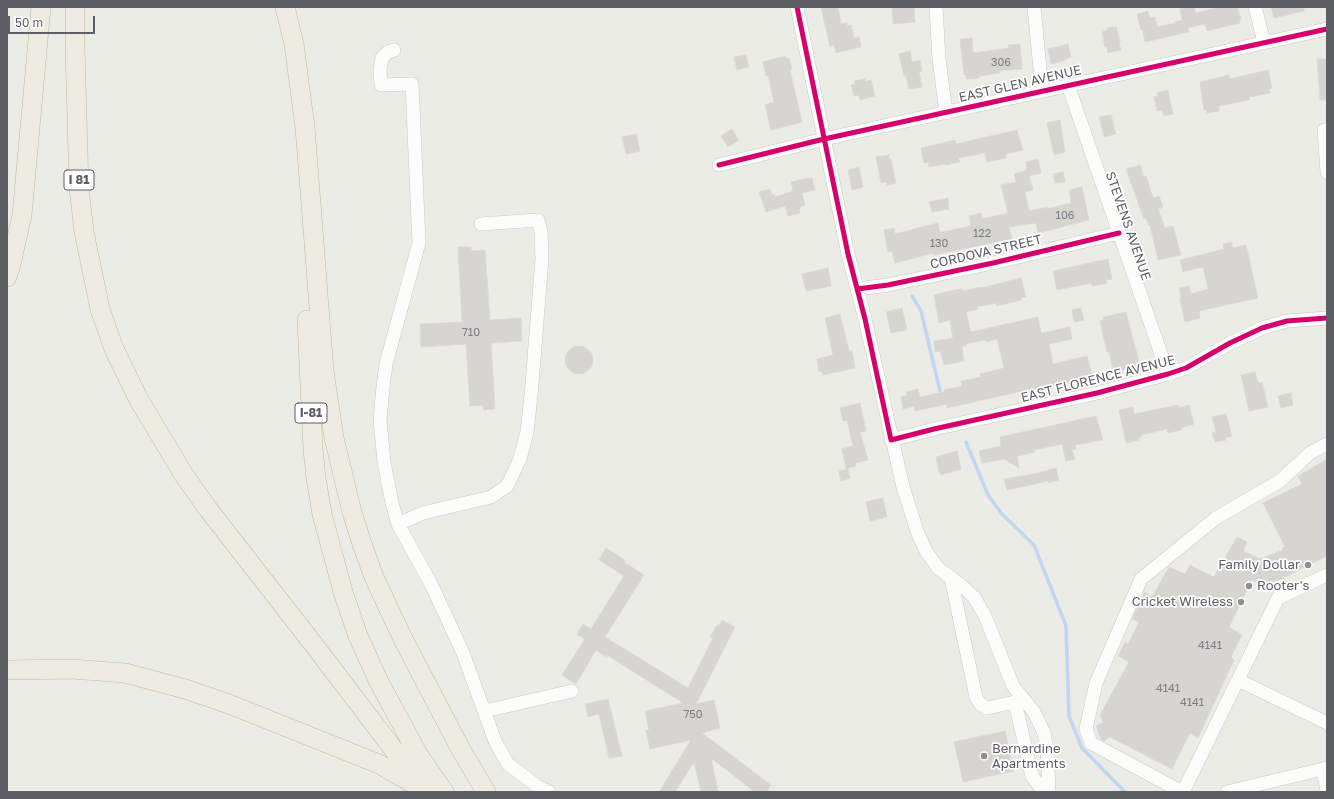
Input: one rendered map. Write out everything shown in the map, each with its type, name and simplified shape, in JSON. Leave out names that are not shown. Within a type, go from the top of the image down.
[{"type":"highway","points":[[7,277],[12,264],[22,215],[41,7]]},
{"type":"highway","name":"I 81","points":[[75,7],[79,181],[84,232],[100,308],[114,349],[139,400],[184,475],[208,510],[314,645],[425,792]]},
{"type":"highway","name":"I-81","points":[[280,7],[300,186],[313,449],[322,514],[358,636],[394,712],[419,756],[444,792]]},
{"type":"highway","points":[[285,7],[294,44],[305,126],[324,371],[334,438],[352,512],[374,576],[402,637],[460,748],[486,792]]},
{"type":"highway","points":[[7,670],[72,669],[125,673],[185,689],[229,704],[379,764],[412,782],[425,792]]},
{"type":"street","points":[[797,7],[848,254],[865,319],[891,440],[903,487],[918,534],[926,551],[938,568],[962,586],[974,597],[985,616],[1019,701],[1032,776],[1041,788],[1049,791],[1047,749],[1044,733],[1034,712],[1019,701],[987,708],[980,704],[976,698],[951,578]]},
{"type":"street","points":[[936,7],[939,59],[946,113]]},
{"type":"street","points":[[1034,7],[1042,90]]},
{"type":"street","points":[[1255,7],[1264,42]]},
{"type":"street","name":"EAST GLEN AVENUE","points":[[720,165],[824,139],[946,113],[1042,90],[1327,29]]},
{"type":"street","points":[[394,50],[388,52],[382,58],[380,71],[381,85],[412,84],[419,243],[386,364],[382,394],[380,420],[384,462],[392,503],[398,524],[438,600],[463,653],[496,741],[508,764],[536,786],[547,791]]},
{"type":"street","name":"STEVENS AVENUE","points":[[1068,85],[1168,374]]},
{"type":"street","points":[[1327,130],[1324,130],[1327,172]]},
{"type":"street","points":[[398,524],[423,514],[491,498],[507,486],[520,459],[527,432],[531,396],[542,259],[541,232],[538,220],[481,224]]},
{"type":"street","name":"CORDOVA STREET","points":[[857,289],[888,285],[993,263],[1119,233]]},
{"type":"street","name":"EAST FLORENCE AVENUE","points":[[891,440],[1097,393],[1168,374],[1186,368],[1230,343],[1262,328],[1287,321],[1327,318]]},
{"type":"street","points":[[1327,444],[1310,453],[1280,481],[1216,518],[1141,579],[1096,682],[1086,729],[1091,743],[1182,792],[1278,598],[1327,575]]},
{"type":"street","points":[[1238,680],[1327,723]]},
{"type":"street","points":[[485,712],[572,691]]},
{"type":"street","points":[[1227,792],[1325,768],[1327,791]]},
{"type":"building","points":[[821,7],[838,7],[841,24],[847,23],[847,26],[851,25],[854,38],[859,37],[861,47],[836,53],[834,45],[830,46]]},
{"type":"building","points":[[892,7],[914,7],[915,22],[893,24]]},
{"type":"building","points":[[1194,7],[1196,13],[1220,7],[1237,7],[1241,19],[1239,20],[1240,23],[1207,31],[1205,24],[1188,28],[1189,32],[1145,42],[1143,30],[1141,30],[1137,14],[1148,11],[1150,18],[1155,17],[1157,27],[1182,20],[1180,9]]},
{"type":"building","points":[[1271,7],[1304,7],[1304,11],[1274,18]]},
{"type":"building","points":[[1116,27],[1121,50],[1108,53],[1107,47],[1105,47],[1102,32],[1108,30],[1107,28]]},
{"type":"building","points":[[972,38],[973,53],[1009,48],[1008,45],[1020,44],[1022,69],[1000,71],[1000,73],[979,76],[979,78],[966,79],[966,75],[964,75],[960,39]]},
{"type":"building","points":[[1068,44],[1071,57],[1051,64],[1048,49]]},
{"type":"building","points":[[910,51],[912,62],[920,60],[922,71],[919,72],[922,87],[909,89],[906,76],[904,76],[899,54]]},
{"type":"building","points":[[746,55],[749,67],[737,70],[734,57]]},
{"type":"building","points":[[785,56],[786,58],[789,58],[792,69],[790,70],[802,122],[771,130],[765,105],[774,102],[768,75],[766,76],[763,62]]},
{"type":"building","points":[[1317,59],[1327,59],[1327,100],[1320,100]]},
{"type":"building","points":[[1268,70],[1272,88],[1269,89],[1270,93],[1249,97],[1250,99],[1244,101],[1219,106],[1219,111],[1207,113],[1206,110],[1204,110],[1200,82],[1229,75],[1230,79]]},
{"type":"building","points":[[865,79],[865,82],[871,80],[875,96],[860,100],[859,95],[854,96],[851,85],[855,84],[854,81]]},
{"type":"building","points":[[1168,90],[1173,114],[1164,116],[1162,110],[1157,111],[1154,97],[1158,96],[1157,93]]},
{"type":"building","points":[[1111,115],[1116,134],[1104,137],[1099,117]]},
{"type":"building","points":[[1060,120],[1065,152],[1054,155],[1047,123]]},
{"type":"building","points":[[732,129],[739,140],[728,147],[721,136]]},
{"type":"building","points":[[1017,130],[1023,150],[1006,154],[1006,158],[987,162],[985,153],[958,158],[960,162],[946,165],[929,167],[928,162],[924,163],[921,148],[955,140],[956,144]]},
{"type":"building","points":[[636,134],[640,151],[626,154],[622,137]]},
{"type":"building","points":[[889,155],[896,183],[887,185],[886,182],[881,183],[876,157]]},
{"type":"building","points":[[1038,159],[1041,173],[1029,176],[1033,190],[1025,192],[1029,211],[1047,207],[1047,209],[1071,203],[1069,190],[1082,187],[1089,220],[1038,233],[1036,223],[1009,227],[1012,239],[933,255],[933,253],[895,263],[892,251],[888,252],[884,230],[894,228],[895,234],[938,223],[940,232],[942,232],[971,226],[969,216],[981,213],[982,219],[1008,213],[1001,185],[1016,182],[1014,174],[1027,170],[1026,162]]},
{"type":"building","points":[[1140,165],[1144,177],[1146,176],[1153,198],[1159,196],[1163,207],[1158,209],[1165,228],[1173,226],[1181,255],[1158,260],[1150,225],[1149,226],[1146,218],[1144,219],[1126,169]]},
{"type":"building","points":[[859,167],[863,187],[852,190],[848,170]]},
{"type":"building","points":[[1063,172],[1065,182],[1055,183],[1053,174]]},
{"type":"building","points":[[812,178],[815,190],[802,193],[805,205],[799,207],[800,213],[788,216],[785,206],[766,212],[759,192],[770,189],[772,195],[775,194],[775,197],[793,191],[791,182]]},
{"type":"building","points":[[948,198],[949,209],[932,212],[929,202]]},
{"type":"building","points":[[1231,242],[1233,248],[1246,245],[1258,298],[1199,311],[1200,318],[1185,322],[1179,288],[1189,286],[1191,294],[1208,289],[1203,267],[1183,272],[1180,260],[1224,249],[1223,244]]},
{"type":"building","points":[[458,247],[471,247],[471,251],[485,250],[490,320],[521,318],[522,341],[491,343],[495,409],[484,410],[483,405],[470,406],[466,344],[421,347],[420,324],[462,322]]},
{"type":"building","points":[[1108,259],[1112,279],[1106,280],[1107,283],[1092,286],[1091,283],[1057,290],[1053,271]]},
{"type":"building","points":[[828,268],[831,286],[806,291],[802,274]]},
{"type":"building","points":[[1021,278],[1026,297],[1021,298],[1021,300],[997,306],[996,303],[977,307],[978,309],[966,312],[971,332],[1038,317],[1041,333],[1070,327],[1072,339],[1049,344],[1053,364],[1087,356],[1092,374],[1076,378],[1077,381],[1045,388],[1045,386],[947,408],[947,404],[915,411],[914,406],[903,409],[901,397],[907,395],[906,392],[918,389],[920,397],[944,392],[944,390],[962,386],[961,381],[981,377],[980,374],[1004,368],[997,339],[986,342],[985,340],[965,344],[966,346],[962,346],[964,361],[944,365],[940,351],[935,352],[934,341],[953,338],[950,320],[939,323],[934,295],[955,290],[962,289],[962,291],[982,288]]},
{"type":"building","points":[[902,308],[907,330],[891,333],[886,312]]},
{"type":"building","points":[[1081,308],[1084,320],[1074,322],[1072,310]]},
{"type":"building","points":[[1126,312],[1140,366],[1118,371],[1118,369],[1113,370],[1100,321],[1104,320],[1103,317]]},
{"type":"building","points":[[840,314],[849,351],[852,351],[855,368],[823,375],[822,371],[819,372],[817,359],[833,355],[825,318]]},
{"type":"building","points":[[579,346],[585,347],[589,350],[592,354],[592,366],[589,370],[585,373],[579,374],[573,373],[569,370],[566,366],[565,360],[566,354],[569,350],[573,347]]},
{"type":"building","points":[[1255,372],[1258,383],[1262,382],[1268,407],[1249,411],[1241,375]]},
{"type":"building","points":[[1291,393],[1293,405],[1281,408],[1278,396]]},
{"type":"building","points":[[860,403],[866,431],[860,432],[868,460],[855,463],[856,466],[846,469],[842,449],[853,446],[847,420],[843,421],[840,408]]},
{"type":"building","points":[[1178,405],[1179,408],[1189,405],[1194,424],[1181,428],[1181,430],[1168,433],[1167,429],[1141,435],[1142,437],[1138,438],[1139,440],[1126,443],[1119,410],[1133,407],[1134,414]]},
{"type":"building","points":[[1226,414],[1232,436],[1225,438],[1226,440],[1215,442],[1212,433],[1216,432],[1212,417]]},
{"type":"building","points":[[1096,416],[1103,440],[1075,445],[1076,449],[1072,450],[1075,459],[1066,461],[1062,444],[1034,450],[1035,452],[1018,456],[1019,468],[1004,459],[982,463],[979,451],[1001,446],[1000,437]]},
{"type":"building","points":[[957,451],[961,469],[941,475],[940,472],[939,473],[936,457]]},
{"type":"building","points":[[1327,459],[1327,556],[1265,587],[1252,580],[1229,627],[1242,635],[1231,657],[1234,660],[1198,738],[1190,733],[1172,769],[1110,737],[1104,741],[1101,739],[1096,726],[1103,722],[1100,715],[1129,662],[1118,656],[1125,642],[1128,644],[1139,622],[1132,619],[1145,592],[1152,597],[1169,567],[1185,574],[1190,565],[1214,577],[1237,537],[1247,542],[1243,551],[1260,559],[1283,550],[1282,548],[1285,547],[1263,503],[1302,484],[1298,476]]},
{"type":"building","points":[[1056,468],[1059,480],[1007,490],[1004,479],[1034,474]]},
{"type":"building","points":[[848,469],[850,478],[841,481],[839,471]]},
{"type":"building","points":[[883,498],[887,517],[870,521],[866,502]]},
{"type":"building","points":[[606,548],[625,560],[624,562],[644,575],[605,637],[688,688],[713,638],[710,637],[717,625],[719,626],[722,620],[735,627],[696,704],[714,700],[720,728],[702,733],[771,785],[766,792],[755,792],[711,758],[718,791],[701,792],[694,762],[675,792],[659,792],[691,740],[650,749],[646,730],[649,730],[645,711],[683,703],[607,655],[606,657],[596,650],[576,684],[562,675],[585,639],[577,634],[583,624],[591,629],[624,576],[599,560]]},
{"type":"building","points":[[608,699],[622,756],[609,758],[599,714],[588,717],[585,704]]},
{"type":"building","name":"Bernardine Apartments","points":[[1005,731],[1014,771],[963,782],[954,742]]},
{"type":"waterway","points":[[912,296],[921,311],[940,391]]},
{"type":"waterway","points":[[966,442],[988,495],[1002,514],[1034,545],[1066,626],[1069,716],[1082,748],[1125,792]]},
{"type":"cycle path","points":[[797,7],[848,254],[865,319],[891,440],[1097,393],[1168,374],[1186,368],[1230,343],[1262,328],[1287,321],[1327,318]]},
{"type":"cycle path","points":[[719,165],[824,139],[1327,29]]},
{"type":"cycle path","points":[[857,289],[888,285],[993,263],[1119,233]]},
{"type":"place","name":"Family Dollar","points":[[1308,565]]},
{"type":"place","name":"Rooter's","points":[[1249,586]]},
{"type":"place","name":"Cricket Wireless","points":[[1241,602]]},
{"type":"place","name":"Bernardine Apartments","points":[[984,756]]}]
